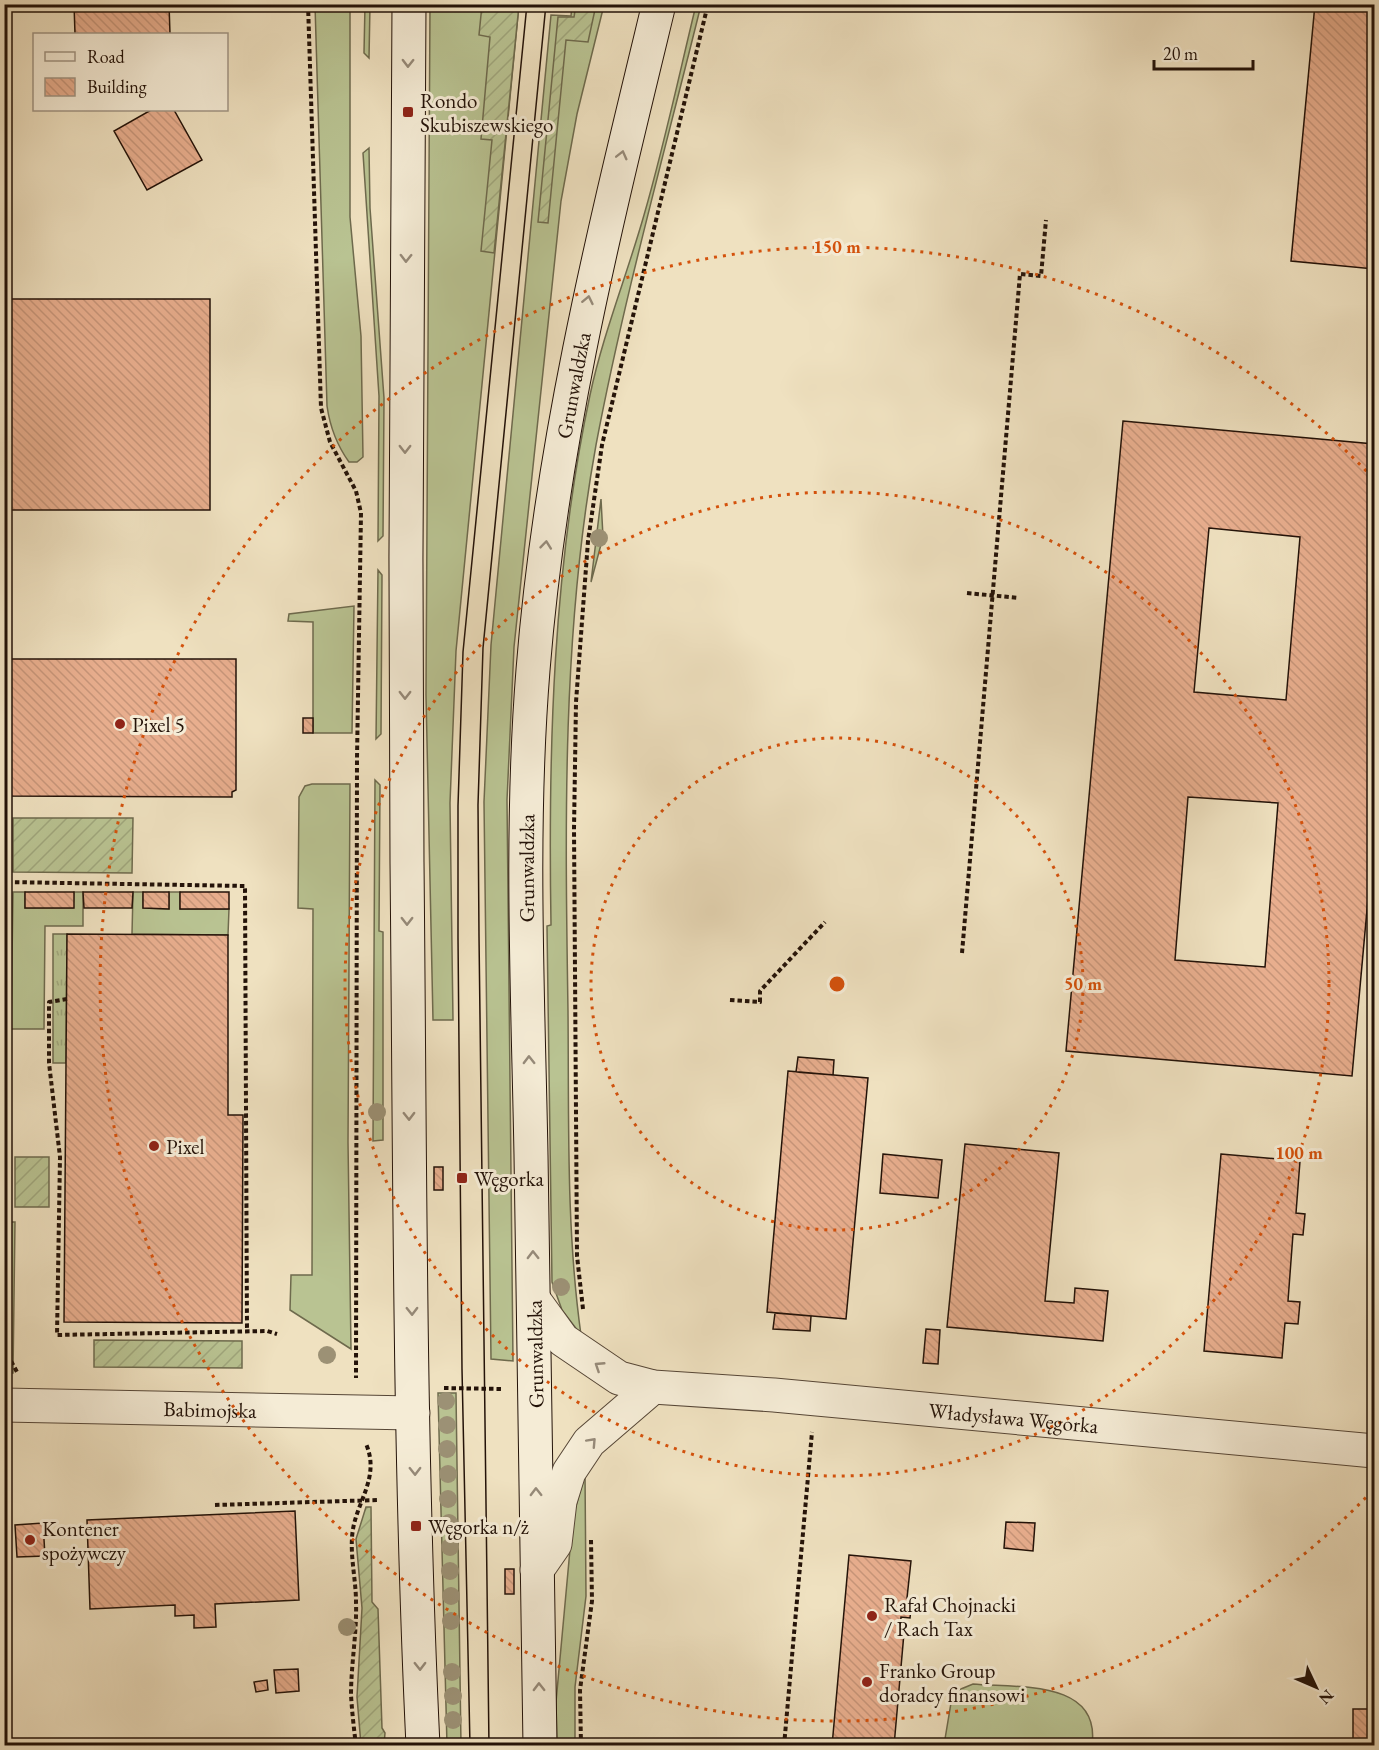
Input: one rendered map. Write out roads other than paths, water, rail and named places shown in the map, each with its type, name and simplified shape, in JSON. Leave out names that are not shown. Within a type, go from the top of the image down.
[{"type":"street","points":[[409,4],[405,601],[413,1400],[423,1746]]},
{"type":"street","name":"Grunwaldzka","points":[[540,1746],[527,939],[528,768],[532,672],[551,500],[565,415],[601,245],[659,4]]},
{"type":"street","name":"Władysława Węgorka","points":[[534,1300],[562,1340],[619,1378],[653,1387],[774,1395],[1374,1451]]},
{"type":"street","points":[[537,1570],[555,1544],[560,1501],[569,1472],[589,1442],[653,1387]]},
{"type":"street","name":"Babimojska","points":[[4,1405],[413,1400]]},
{"type":"tram line","points":[[470,1746],[462,1369],[458,938],[458,806],[463,652],[527,4]]},
{"type":"tram line","points":[[489,1746],[478,805],[483,648],[546,4]]},
{"type":"place","name":"Rondo Skubiszewskiego","points":[[408,112]]},
{"type":"place","name":"Pixel 5","points":[[120,724]]},
{"type":"place","name":"Pixel","points":[[154,1146]]},
{"type":"place","name":"Węgorka","points":[[462,1178]]},
{"type":"place","name":"Węgorka n/ż","points":[[416,1526]]},
{"type":"place","name":"Kontener spożywczy","points":[[30,1540]]},
{"type":"place","name":"Rafał Chojnacki / Rach Tax","points":[[872,1616]]},
{"type":"place","name":"Franko Group doradcy finansowi","points":[[867,1682]]}]
